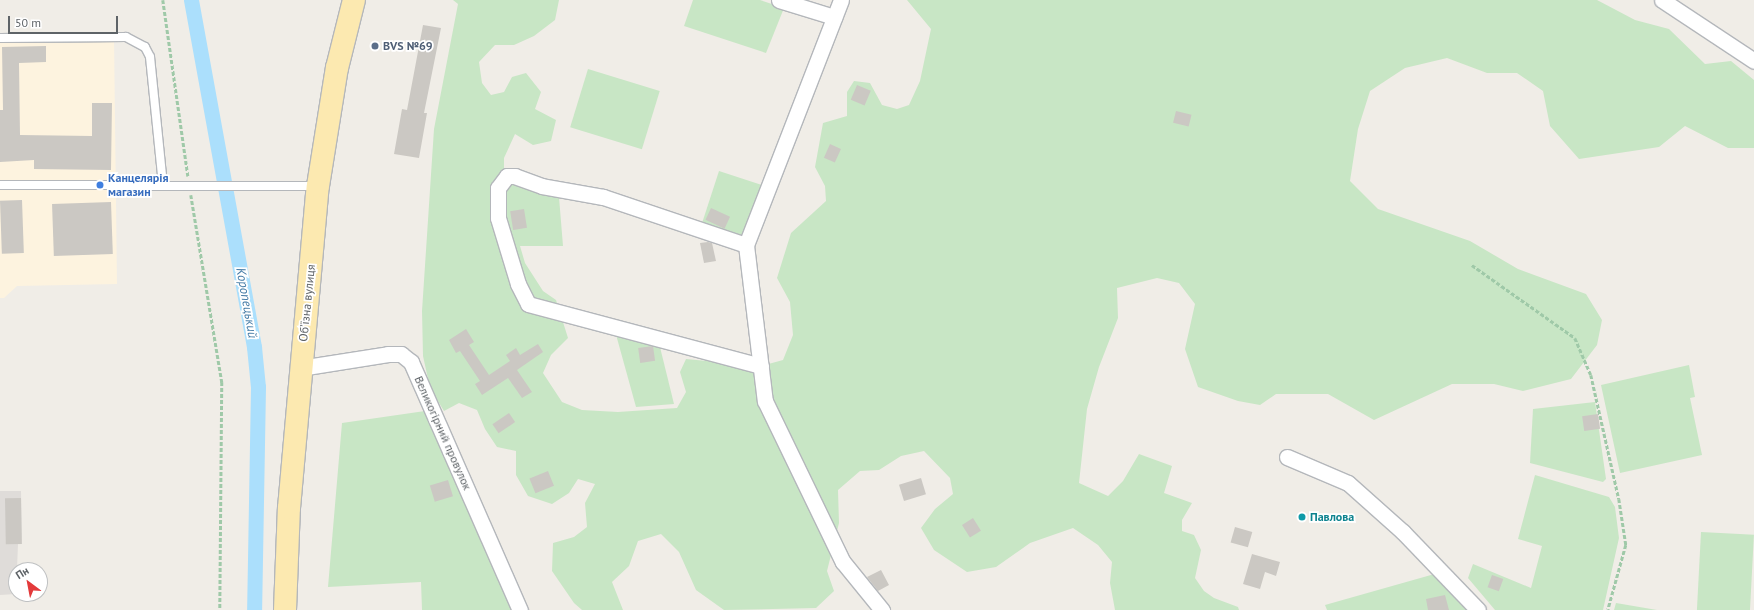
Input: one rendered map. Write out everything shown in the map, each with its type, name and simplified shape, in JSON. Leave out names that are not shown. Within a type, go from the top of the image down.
[{"type":"main road","name":"Обʼїзна вулиця","points":[[285,610],[289,508],[300,368],[318,186],[337,68],[354,0]]},
{"type":"street","points":[[779,0],[834,17]]},
{"type":"street","points":[[841,0],[746,245],[765,401],[843,562],[882,610]]},
{"type":"street","points":[[1662,0],[1754,61]]},
{"type":"street","points":[[746,245],[603,197],[542,186],[515,176],[507,176],[498,188],[498,218],[518,284],[528,304],[761,366]]},
{"type":"street","name":"Великогірний провулок","points":[[300,368],[388,354],[401,354],[411,362],[520,610]]},
{"type":"street","points":[[1287,457],[1348,483],[1403,532],[1478,610]]},
{"type":"lane","points":[[0,38],[126,37],[145,47],[150,57],[163,184]]},
{"type":"lane","points":[[0,185],[114,187],[163,184],[318,186]]},
{"type":"path","points":[[163,0],[189,184],[222,382],[220,610]]},
{"type":"path","points":[[1472,265],[1575,338],[1591,375],[1620,499],[1626,545],[1608,610]]},
{"type":"shaded area","points":[[114,37],[117,284],[17,286],[4,298],[0,298],[0,38]]},
{"type":"shaded area","points":[[0,491],[21,491],[22,544],[18,544],[17,562],[8,562],[8,594],[0,595]]},
{"type":"green space","points":[[453,0],[559,0],[555,20],[534,36],[514,45],[495,45],[479,62],[482,83],[491,95],[504,92],[512,77],[526,73],[541,92],[535,109],[556,120],[551,141],[533,145],[515,134],[504,158],[504,186],[511,180],[559,197],[563,246],[520,246],[525,263],[543,291],[556,300],[568,338],[551,355],[543,373],[562,402],[582,410],[618,412],[677,408],[686,392],[680,372],[686,359],[717,362],[747,370],[783,360],[793,335],[790,302],[777,278],[791,233],[826,201],[825,186],[815,167],[823,123],[847,116],[847,92],[854,81],[870,83],[882,105],[897,109],[909,105],[920,81],[931,29],[907,0],[1597,0],[1635,20],[1669,29],[1705,64],[1731,61],[1754,80],[1754,148],[1728,148],[1685,126],[1659,147],[1579,159],[1550,126],[1543,91],[1517,73],[1487,73],[1447,58],[1405,68],[1370,91],[1358,129],[1350,181],[1378,209],[1470,241],[1518,269],[1586,294],[1602,320],[1597,345],[1571,379],[1523,391],[1494,384],[1452,384],[1374,420],[1328,394],[1276,394],[1260,405],[1238,401],[1198,387],[1185,349],[1195,304],[1179,283],[1157,278],[1117,288],[1118,318],[1099,367],[1087,409],[1079,483],[1108,496],[1123,481],[1139,454],[1172,466],[1164,493],[1192,503],[1182,520],[1182,531],[1194,535],[1201,550],[1195,578],[1204,591],[1214,598],[1238,607],[1239,610],[1115,610],[1110,583],[1112,562],[1098,545],[1073,528],[1030,543],[996,567],[967,572],[934,550],[921,528],[935,509],[953,494],[950,478],[924,451],[901,456],[879,470],[860,471],[838,490],[839,523],[827,571],[834,591],[816,608],[724,610],[696,590],[679,552],[661,534],[638,541],[629,566],[612,582],[623,610],[582,610],[574,603],[552,571],[553,543],[574,537],[587,527],[585,503],[595,484],[578,479],[569,493],[552,504],[528,496],[516,475],[516,451],[497,447],[485,429],[477,410],[459,403],[444,411],[430,388],[423,356],[422,311],[434,129],[458,4]]},
{"type":"green space","points":[[693,0],[760,0],[784,8],[766,53],[684,26]]},
{"type":"green space","points":[[588,69],[660,91],[642,149],[570,127]]},
{"type":"green space","points":[[719,171],[762,185],[745,236],[702,222]]},
{"type":"green space","points":[[615,331],[659,343],[674,404],[636,407]]},
{"type":"green space","points":[[1689,365],[1695,397],[1690,398],[1702,455],[1620,473],[1601,385]]},
{"type":"green space","points":[[1595,402],[1606,479],[1603,482],[1530,463],[1533,409]]},
{"type":"green space","points":[[425,411],[515,610],[422,610],[421,582],[328,587],[342,423]]},
{"type":"green space","points":[[1535,475],[1609,497],[1615,507],[1619,538],[1603,610],[1495,610],[1468,578],[1473,564],[1531,588],[1542,546],[1518,539]]},
{"type":"green space","points":[[1701,532],[1754,535],[1750,610],[1697,610]]},
{"type":"green space","points":[[1438,573],[1472,610],[1327,610],[1325,605]]},
{"type":"green space","points":[[1616,603],[1657,610],[1614,610]]},
{"type":"building","points":[[423,25],[441,28],[424,113],[427,113],[419,158],[394,154],[402,109],[407,110]]},
{"type":"building","points":[[46,46],[46,62],[19,63],[20,135],[92,136],[92,103],[112,103],[111,170],[34,169],[34,160],[0,162],[0,110],[3,110],[2,47]]},
{"type":"building","points":[[857,85],[871,91],[865,106],[851,100]]},
{"type":"building","points":[[1176,111],[1192,115],[1189,127],[1173,123]]},
{"type":"building","points":[[830,144],[841,149],[835,163],[824,158]]},
{"type":"building","points":[[22,200],[24,253],[2,254],[0,201]]},
{"type":"building","points":[[111,202],[113,254],[54,256],[52,204]]},
{"type":"building","points":[[711,208],[730,217],[725,229],[706,220]]},
{"type":"building","points":[[524,209],[527,228],[513,230],[510,211]]},
{"type":"building","points":[[700,243],[712,243],[716,261],[704,263]]},
{"type":"building","points":[[466,329],[474,342],[469,345],[489,375],[510,361],[506,355],[516,348],[520,355],[538,344],[543,352],[517,370],[532,392],[522,398],[508,378],[482,395],[475,384],[480,381],[460,351],[456,353],[449,340]]},
{"type":"building","points":[[653,346],[655,361],[640,363],[638,348]]},
{"type":"building","points":[[509,413],[515,422],[499,433],[492,424]]},
{"type":"building","points":[[1598,414],[1600,429],[1584,431],[1582,416]]},
{"type":"building","points":[[548,471],[554,486],[535,493],[529,478]]},
{"type":"building","points":[[921,478],[926,494],[904,501],[899,485]]},
{"type":"building","points":[[448,480],[453,496],[435,502],[430,486]]},
{"type":"building","points":[[5,498],[21,498],[22,544],[6,544]]},
{"type":"building","points":[[973,518],[981,531],[970,538],[962,525]]},
{"type":"building","points":[[1235,527],[1252,532],[1248,547],[1231,542]]},
{"type":"building","points":[[1252,554],[1280,562],[1276,576],[1265,572],[1260,589],[1243,584]]},
{"type":"building","points":[[881,570],[889,585],[878,591],[867,577]]},
{"type":"building","points":[[1492,575],[1503,579],[1499,591],[1488,587]]},
{"type":"building","points":[[1445,595],[1449,610],[1428,610],[1426,599]]},
{"type":"waterway","name":"Коропецький","points":[[191,0],[254,347],[258,387],[254,610]]},
{"type":"place","name":"BVS №69","points":[[375,46]]},
{"type":"place","name":"Канцелярія магазин","points":[[100,185]]},
{"type":"place","name":"Павлова","points":[[1302,517]]}]
